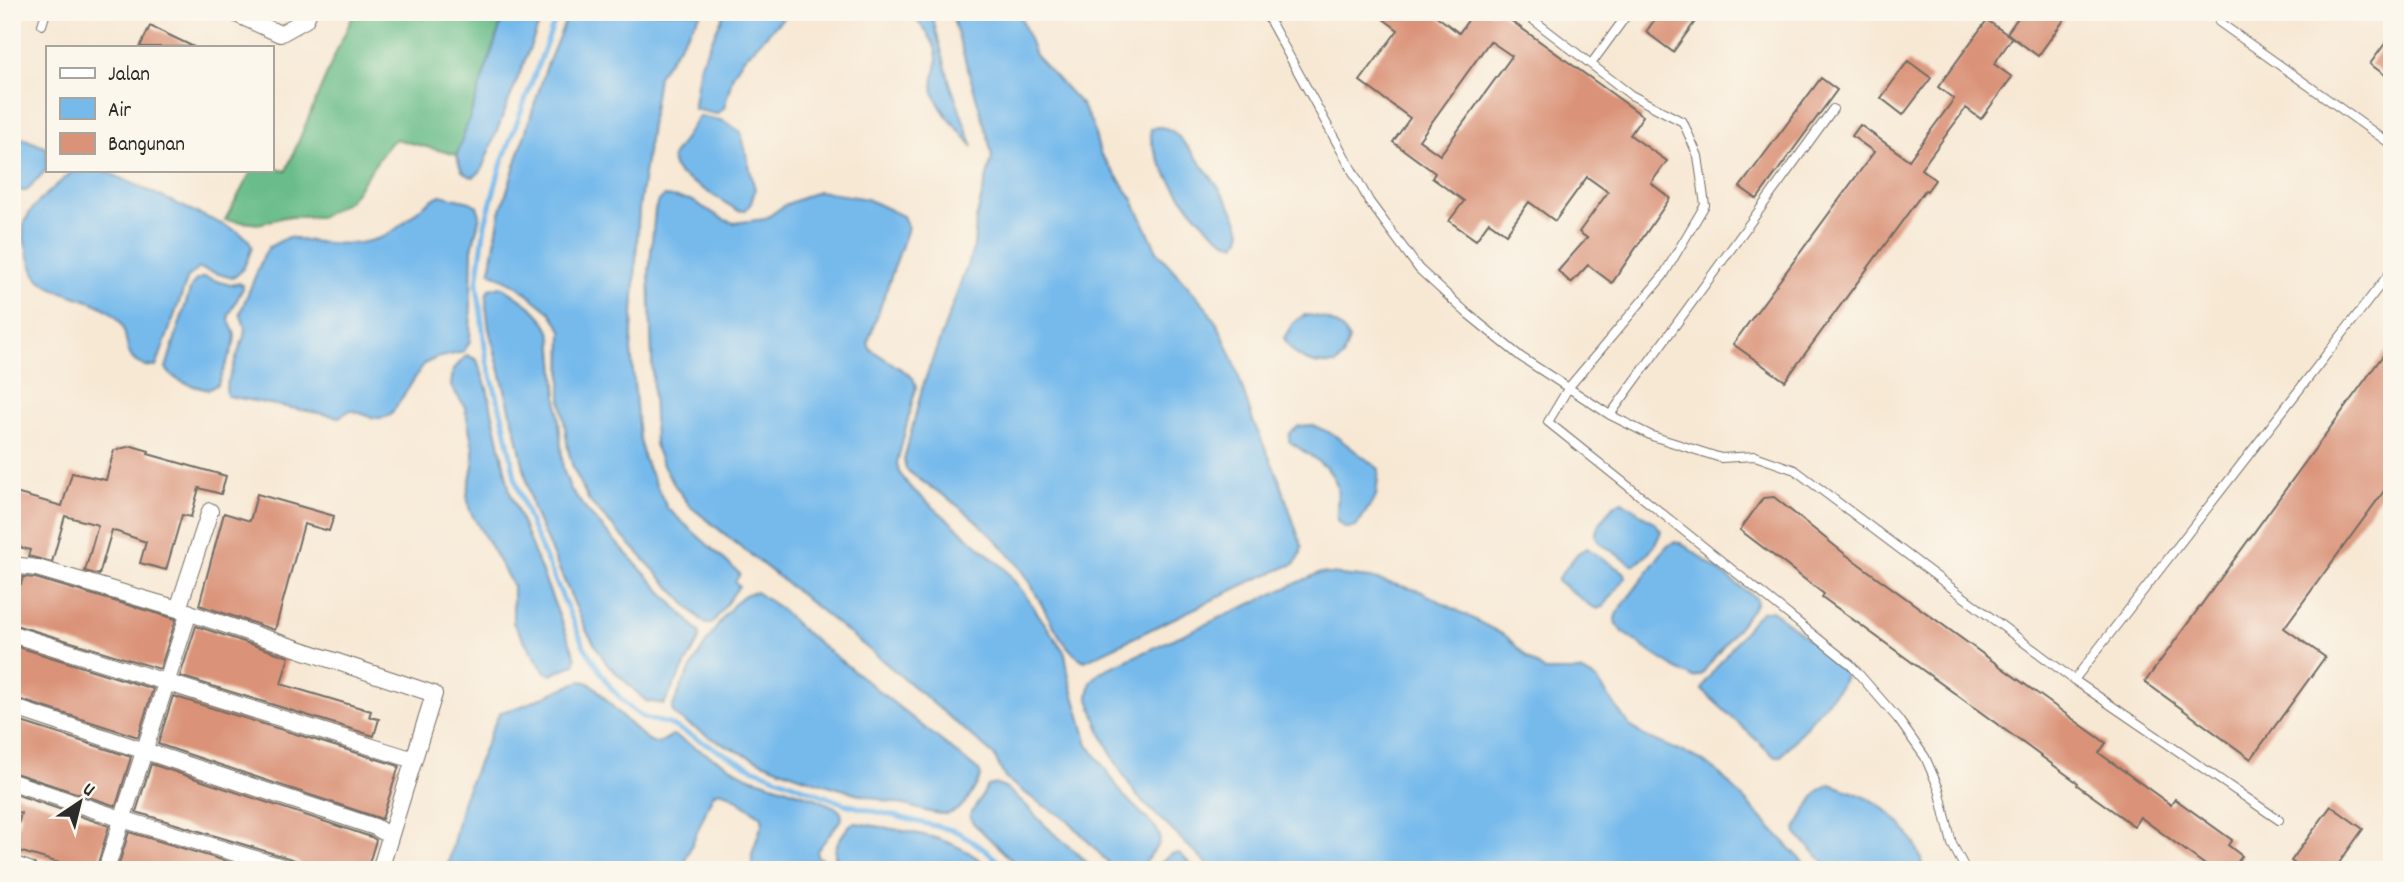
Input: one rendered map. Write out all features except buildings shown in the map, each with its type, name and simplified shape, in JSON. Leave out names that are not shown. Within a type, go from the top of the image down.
[{"type":"street","points":[[233,12],[280,34],[305,20],[309,12]]},
{"type":"street","points":[[106,870],[167,683],[209,511]]},
{"type":"street","points":[[12,565],[37,568],[183,611],[435,694],[380,870]]},
{"type":"street","points":[[12,634],[414,760]]},
{"type":"street","points":[[12,707],[375,827],[390,836]]},
{"type":"street","points":[[12,782],[122,819],[292,870]]},
{"type":"street","points":[[12,864],[29,870]]},
{"type":"lane","points":[[42,25],[46,12]]},
{"type":"lane","points":[[1265,12],[1369,201],[1419,269],[1521,357],[1610,415],[1653,436],[1721,458],[1755,456],[1795,470],[2074,680],[2279,820]]},
{"type":"lane","points":[[1523,12],[1630,95],[1683,122],[1698,156],[1706,205],[1663,276],[1569,387],[1548,422],[1850,664],[1898,719],[1925,757],[1939,789],[1952,844],[1966,870]]},
{"type":"lane","points":[[1591,64],[1629,12]]},
{"type":"lane","points":[[2219,22],[2392,145]]},
{"type":"lane","points":[[1610,415],[1833,108]]},
{"type":"lane","points":[[2074,680],[2392,270]]},
{"type":"green space","points":[[355,12],[505,12],[457,155],[396,139],[389,144],[350,200],[321,217],[284,217],[259,224],[225,220],[251,172],[273,172],[273,168],[286,171]]},
{"type":"water","points":[[505,12],[544,12],[481,171],[474,177],[463,172],[457,155]]},
{"type":"water","points":[[569,12],[702,12],[658,76],[639,209],[631,350],[639,436],[644,459],[667,508],[740,574],[735,582],[739,586],[712,624],[706,624],[700,619],[589,501],[573,468],[568,449],[561,398],[562,330],[551,313],[516,285],[490,272],[500,213],[546,68]]},
{"type":"water","points":[[725,12],[789,12],[742,60],[733,75],[724,108],[716,114],[694,109],[694,104],[700,65]]},
{"type":"water","points":[[908,12],[931,12],[950,83],[973,147],[937,100],[933,88],[937,59],[934,46]]},
{"type":"water","points":[[951,12],[1019,12],[1035,55],[1081,104],[1092,124],[1100,153],[1132,198],[1158,253],[1203,303],[1219,327],[1233,359],[1253,421],[1279,479],[1302,547],[1294,564],[1254,580],[1085,661],[1067,647],[1024,573],[1007,552],[967,514],[906,469],[904,460],[923,385],[974,247],[976,219],[992,157]]},
{"type":"water","points":[[699,116],[724,121],[741,132],[755,190],[745,211],[737,210],[679,174],[673,166],[672,157]]},
{"type":"water","points":[[1151,129],[1169,129],[1180,138],[1224,196],[1239,225],[1241,235],[1236,244],[1224,240],[1210,229],[1168,177],[1152,141]]},
{"type":"water","points":[[12,134],[46,148],[46,170],[26,191],[12,190]]},
{"type":"water","points":[[72,172],[107,172],[237,231],[248,239],[252,247],[243,269],[232,278],[199,268],[188,277],[156,367],[143,365],[130,355],[124,331],[114,315],[97,304],[49,286],[38,279],[33,270],[24,237],[24,225],[32,210]]},
{"type":"water","points":[[819,191],[867,199],[903,216],[908,228],[868,342],[870,349],[913,378],[916,387],[897,463],[899,472],[910,487],[1004,568],[1065,653],[1069,678],[1088,744],[1124,796],[1156,828],[1160,837],[1159,844],[1139,870],[1115,870],[1068,820],[1005,778],[994,755],[876,655],[691,507],[661,462],[655,445],[649,274],[658,201],[665,196],[691,200],[734,223],[765,219],[785,205]]},
{"type":"water","points":[[440,195],[470,202],[477,206],[480,215],[472,249],[470,342],[463,352],[436,358],[424,364],[392,413],[383,418],[351,410],[339,417],[227,396],[226,387],[244,336],[245,327],[240,313],[269,247],[288,237],[344,244],[372,241],[396,229]]},
{"type":"water","points":[[204,277],[230,285],[243,285],[229,315],[235,335],[234,344],[218,384],[208,390],[179,380],[166,368],[191,287],[196,280]]},
{"type":"water","points":[[501,286],[538,313],[552,337],[563,469],[570,488],[588,512],[700,633],[699,640],[664,704],[646,701],[607,664],[586,630],[533,510],[489,329],[487,293],[489,289]]},
{"type":"water","points":[[1304,315],[1330,321],[1341,328],[1349,339],[1343,357],[1336,364],[1305,360],[1288,345],[1284,338],[1293,323]]},
{"type":"water","points":[[467,355],[477,360],[487,388],[510,492],[576,658],[575,664],[551,675],[544,671],[513,623],[513,586],[470,511],[467,495],[473,465],[473,448],[465,407],[451,386],[453,370]]},
{"type":"water","points":[[1312,425],[1333,434],[1379,469],[1376,496],[1356,527],[1345,528],[1337,521],[1337,487],[1330,472],[1289,441],[1290,433],[1299,426]]},
{"type":"water","points":[[1622,501],[1656,524],[1661,531],[1650,551],[1642,560],[1632,565],[1600,543],[1595,535],[1605,515]]},
{"type":"water","points":[[1674,542],[1681,543],[1757,599],[1756,604],[1701,675],[1694,678],[1640,645],[1621,630],[1615,621],[1617,613],[1666,547]]},
{"type":"water","points":[[1587,548],[1623,572],[1626,577],[1604,606],[1597,609],[1558,581],[1578,553]]},
{"type":"water","points":[[1319,573],[1370,578],[1420,591],[1506,636],[1545,671],[1581,671],[1597,680],[1629,725],[1644,736],[1699,759],[1718,772],[1811,870],[1213,870],[1136,795],[1100,731],[1088,696],[1091,682],[1100,672]]},
{"type":"water","points":[[756,592],[781,609],[800,628],[979,771],[981,776],[963,805],[946,814],[936,813],[815,781],[728,746],[676,716],[672,710],[676,699],[703,648],[737,602],[745,595]]},
{"type":"water","points":[[1771,610],[1844,667],[1846,673],[1841,685],[1781,756],[1775,757],[1702,690],[1753,620],[1762,612]]},
{"type":"water","points":[[580,681],[595,687],[625,720],[652,742],[658,743],[673,735],[747,776],[835,807],[841,812],[842,818],[817,851],[817,856],[842,870],[752,870],[752,854],[763,821],[761,816],[729,794],[719,791],[713,794],[686,858],[684,870],[447,870],[463,799],[501,712]]},
{"type":"water","points":[[997,784],[1020,800],[1094,870],[1022,870],[973,823],[970,815],[988,786]]},
{"type":"water","points":[[1830,784],[1865,797],[1892,815],[1913,841],[1922,870],[1832,870],[1796,834],[1795,829],[1817,792]]},
{"type":"water","points":[[851,824],[945,841],[961,848],[992,870],[857,870],[835,856],[836,847],[843,835]]},
{"type":"water","points":[[1179,853],[1197,870],[1152,870],[1171,854]]},
{"type":"waterway","points":[[558,12],[501,165],[485,224],[477,284],[487,361],[504,422],[516,482],[531,525],[584,646],[611,688],[644,718],[669,724],[750,767],[845,804],[956,831],[984,849],[1008,870]]}]
